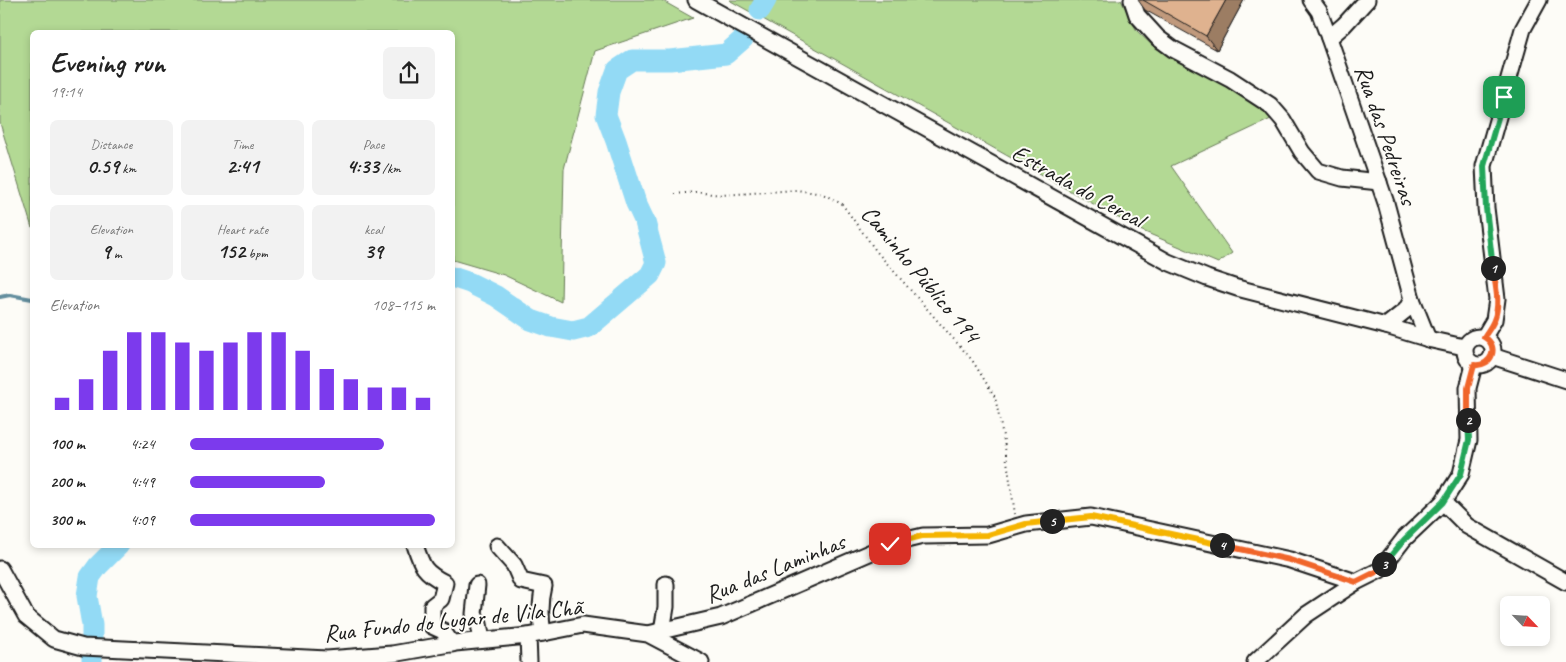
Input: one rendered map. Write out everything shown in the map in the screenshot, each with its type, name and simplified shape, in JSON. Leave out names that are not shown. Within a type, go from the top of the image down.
[{"type":"street","name":"Estrada do Cercal","points":[[696,0],[1168,262],[1238,288],[1464,347]]},
{"type":"street","points":[[1132,0],[1137,14],[1158,38],[1173,49],[1230,78],[1270,105],[1283,120],[1302,152],[1318,171],[1342,178],[1379,182]]},
{"type":"street","name":"Rua das Pedreiras","points":[[1311,0],[1319,11],[1379,182],[1412,299],[1428,339]]},
{"type":"street","points":[[1329,38],[1367,0]]},
{"type":"street","points":[[1484,337],[1494,320],[1497,299],[1486,208],[1484,166],[1523,29],[1540,0]]},
{"type":"street","points":[[1386,326],[1406,310],[1412,299]]},
{"type":"street","points":[[1479,336],[1484,337],[1493,347],[1492,356],[1486,363],[1474,365],[1465,357],[1464,347],[1470,339],[1479,336]]},
{"type":"street","points":[[1492,356],[1566,380]]},
{"type":"street","points":[[1255,662],[1306,616],[1356,582],[1380,570],[1404,540],[1443,502],[1461,474],[1469,440],[1468,388],[1474,365]]},
{"type":"street","points":[[1443,502],[1467,526],[1566,582]]},
{"type":"street","name":"Rua das Laminhas","points":[[655,633],[721,618],[890,544],[922,536],[988,535],[1026,524],[1091,517],[1290,560],[1356,582]]},
{"type":"street","points":[[497,546],[514,565],[522,581],[544,586],[540,600],[540,620],[529,662]]},
{"type":"street","points":[[416,548],[421,565],[428,574],[444,583],[441,599],[432,606],[432,626],[443,631],[452,644]]},
{"type":"street","name":"Rua Fundo do Lugar de Vila Chã","points":[[0,569],[26,616],[54,639],[83,647],[308,660],[392,654],[583,626],[655,633],[701,662]]},
{"type":"street","points":[[655,633],[666,607],[666,584]]},
{"type":"street","points":[[477,585],[474,614],[479,624],[482,640]]},
{"type":"path","name":"Caminho Público 194","points":[[675,194],[695,192],[722,195],[797,190],[823,194],[842,204],[895,273],[972,360],[995,397],[1017,526]]},
{"type":"green space","points":[[0,0],[661,0],[693,18],[595,51],[564,169],[561,302],[504,275],[455,261],[455,30],[30,30],[30,221],[0,123]]},
{"type":"green space","points":[[729,0],[1121,0],[1137,31],[1154,47],[1263,104],[1273,118],[1171,166],[1232,253],[1218,263],[1140,230]]},
{"type":"building","points":[[1143,0],[1226,0],[1206,36]]},
{"type":"waterway","points":[[760,10],[766,0]]},
{"type":"waterway","points":[[455,278],[496,296],[531,320],[551,327],[573,331],[589,327],[650,275],[656,263],[645,222],[636,203],[606,115],[609,92],[617,70],[632,60],[670,60],[726,54],[743,39]]},
{"type":"waterway","points":[[0,297],[10,295],[30,299]]},
{"type":"waterway","points":[[92,662],[92,625],[87,596],[90,577],[116,548]]},
{"type":"route","points":[[890,544],[922,536],[988,535],[1026,524],[1091,517],[1290,560],[1356,582],[1380,570],[1404,540],[1443,502],[1461,474],[1469,440],[1468,388],[1474,365],[1483,365],[1492,356],[1493,347],[1484,337],[1494,320],[1497,299],[1486,208],[1484,166],[1504,97]]}]
